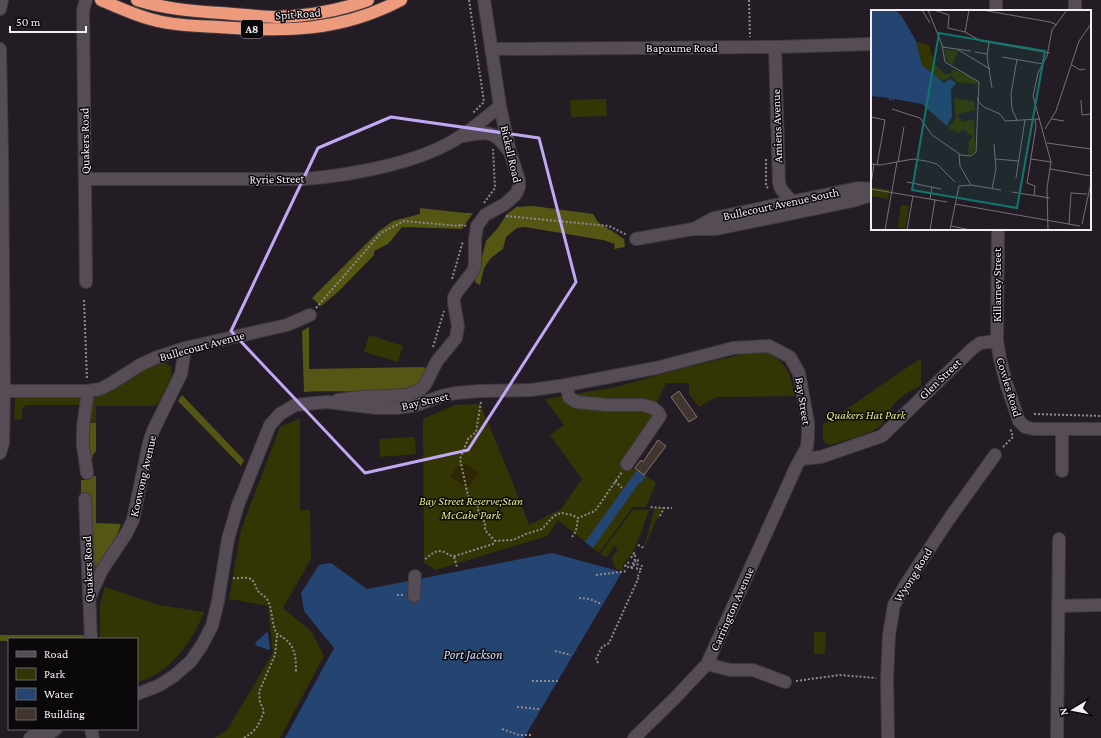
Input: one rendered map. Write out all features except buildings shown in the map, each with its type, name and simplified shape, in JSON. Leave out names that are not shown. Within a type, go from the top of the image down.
[{"type":"highway","name":"Spit Road","points":[[101,0],[130,13],[158,21],[240,29],[288,30],[316,28],[340,24],[360,18],[401,0]]},
{"type":"highway","name":"Spit Road","points":[[137,0],[159,7],[180,10],[274,17],[309,15],[368,0]]},
{"type":"street","points":[[0,10],[2,0]]},
{"type":"street","name":"Quakers Road","points":[[86,0],[83,10],[86,282]]},
{"type":"street","name":"Bickell Road","points":[[484,0],[500,106],[510,152],[519,180],[519,188],[516,194],[506,204],[485,215]]},
{"type":"street","name":"Bapaume Road","points":[[491,49],[775,47],[871,44]]},
{"type":"street","name":"Amiens Avenue","points":[[775,47],[779,183],[781,189],[792,202]]},
{"type":"street","points":[[0,50],[4,391],[3,443],[0,453]]},
{"type":"street","name":"Ryrie Street","points":[[85,179],[305,179],[330,177],[404,161],[433,150],[461,136],[500,106]]},
{"type":"street","name":"Ryrie Street","points":[[461,136],[486,133],[492,134],[503,143],[510,152]]},
{"type":"street","name":"Bullecourt Avenue South","points":[[693,230],[714,218],[858,188],[871,188]]},
{"type":"street","name":"Bullecourt Avenue South","points":[[636,239],[693,230],[716,229],[852,201],[871,195]]},
{"type":"street","points":[[327,402],[363,397],[407,395],[420,390],[425,385],[437,361],[456,338],[458,326],[454,297],[473,271],[476,233],[480,221],[485,215]]},
{"type":"street","name":"Killarney Street","points":[[997,341],[998,230]]},
{"type":"street","name":"Bullecourt Avenue","points":[[4,391],[88,391],[100,389],[154,358],[185,348],[287,325],[310,315]]},
{"type":"street","name":"Cowles Road","points":[[997,341],[1007,386],[1020,424],[1034,429],[1101,428]]},
{"type":"street","name":"Glen Street","points":[[801,459],[821,457],[882,436],[972,348],[980,343],[997,341]]},
{"type":"street","name":"Bay Street","points":[[138,694],[158,686],[174,676],[191,662],[202,645],[212,626],[218,601],[228,539],[238,505],[270,424],[280,414],[295,405],[327,402],[377,408],[397,408],[417,405],[442,396],[456,393],[481,395],[566,385],[656,368],[733,348],[769,346],[790,357],[799,373],[808,423],[807,447],[801,459]]},
{"type":"street","name":"Koowong Avenue","points":[[89,598],[102,570],[126,534],[133,520],[138,503],[149,443],[153,431],[180,374],[185,348]]},
{"type":"street","points":[[566,385],[569,397],[576,402],[608,405],[643,405],[653,408],[658,412],[660,416],[625,467]]},
{"type":"street","points":[[87,473],[83,446],[83,427],[88,391]]},
{"type":"street","points":[[1062,428],[1062,471]]},
{"type":"street","name":"Wyong Road","points":[[888,738],[887,679],[889,635],[894,605],[906,584],[949,519],[994,455]]},
{"type":"street","name":"Carrington Avenue","points":[[634,738],[676,698],[707,664],[796,466],[801,459]]},
{"type":"street","name":"Quakers Road","points":[[85,499],[91,638]]},
{"type":"street","points":[[1057,738],[1059,539]]},
{"type":"street","points":[[414,596],[415,576]]},
{"type":"street","points":[[1058,606],[1101,605]]},
{"type":"street","points":[[707,664],[730,670],[753,670],[785,682]]},
{"type":"street","points":[[30,738],[42,730]]},
{"type":"street","points":[[44,738],[55,730]]},
{"type":"path","points":[[469,0],[484,102],[472,114]]},
{"type":"path","points":[[749,0],[750,30]]},
{"type":"path","points":[[485,215],[609,226],[636,239]]},
{"type":"path","points":[[310,315],[381,233],[404,221],[459,226],[459,224],[467,227]]},
{"type":"path","points":[[84,300],[88,391]]},
{"type":"path","points":[[481,395],[476,432],[468,439],[460,459],[468,496],[479,504],[477,508],[485,523],[485,530],[495,541]]},
{"type":"path","name":"Cowles Road","points":[[1034,414],[1101,416]]},
{"type":"path","points":[[994,455],[1013,437],[1008,423]]},
{"type":"path","points":[[425,559],[431,554],[439,551],[454,557],[474,549],[486,547],[493,544],[495,541],[513,540],[542,529],[552,518],[562,512],[578,518],[595,511],[625,467]]},
{"type":"path","points":[[615,481],[622,488]]},
{"type":"path","points":[[651,508],[672,508]]},
{"type":"path","points":[[660,516],[664,508]]},
{"type":"path","points":[[572,537],[576,530],[578,518]]},
{"type":"path","points":[[638,545],[644,548]]},
{"type":"path","points":[[631,568],[635,559],[634,553],[632,558]]},
{"type":"path","points":[[454,557],[457,567]]},
{"type":"path","points":[[631,568],[633,568],[636,560],[638,560],[637,569],[641,569]]},
{"type":"path","points":[[629,562],[625,566],[631,568]]},
{"type":"path","points":[[598,663],[596,660],[602,647],[609,643],[638,579],[637,578],[642,565]]},
{"type":"path","points":[[596,575],[627,571]]},
{"type":"path","points":[[231,577],[237,579],[248,578],[253,581],[258,592],[265,596],[268,600],[273,625],[277,634],[275,655],[259,692],[260,702],[264,711],[254,732],[244,738]]},
{"type":"path","points":[[579,598],[601,604]]},
{"type":"path","points":[[277,634],[283,637],[294,649],[296,673]]},
{"type":"path","points":[[555,651],[571,655]]},
{"type":"path","points":[[785,682],[840,675],[876,678]]},
{"type":"path","points":[[532,681],[560,681]]},
{"type":"path","points":[[517,708],[539,709]]},
{"type":"path","points":[[502,729],[519,735],[531,735]]},
{"type":"highlighted area","points":[[391,117],[539,138],[576,282],[468,450],[365,473],[231,331],[318,148]]},
{"type":"green space","points":[[606,99],[607,116],[571,117],[570,100]]},
{"type":"green space","points":[[369,335],[403,346],[398,362],[364,352]]},
{"type":"green space","name":"Bay Street Reserve;Stan McCabe Park","points":[[766,352],[784,365],[789,375],[795,396],[716,397],[699,407],[689,394],[689,383],[666,383],[656,404],[656,417],[624,464],[632,470],[634,468],[656,483],[646,507],[633,507],[599,553],[558,520],[547,536],[436,570],[424,563],[423,419],[455,405],[480,404],[529,525],[561,509],[582,479],[550,435],[564,425],[545,399],[616,387],[683,368],[749,353]]},
{"type":"green space","name":"Quakers Hat Park","points":[[921,358],[921,385],[896,402],[880,426],[863,435],[830,445],[823,441],[823,422],[826,423]]},
{"type":"green space","points":[[156,362],[166,363],[171,367],[172,375],[159,403],[154,406],[96,406],[96,423],[87,423],[80,405],[26,405],[22,410],[22,419],[14,420],[15,396],[90,396]]},
{"type":"green space","points":[[300,418],[300,510],[310,510],[311,559],[283,608],[311,631],[324,656],[280,738],[215,738],[227,730],[273,653],[268,606],[229,599],[241,530],[280,427]]},
{"type":"green space","points":[[415,437],[416,454],[380,457],[379,439]]},
{"type":"green space","points":[[655,508],[662,508],[660,517],[656,520],[644,547],[652,518]]},
{"type":"green space","points":[[633,510],[649,510],[639,539],[632,553],[623,565],[623,570],[616,569],[615,565],[612,563],[614,561],[611,559],[618,549],[614,546],[607,557],[600,554]]},
{"type":"green space","points":[[105,587],[159,605],[204,612],[186,645],[170,664],[160,672],[138,682],[138,638],[100,638],[100,604]]},
{"type":"green space","points":[[814,632],[826,632],[825,654],[814,654]]},
{"type":"shaded area","points":[[519,205],[517,207],[533,206],[593,214],[598,222],[624,239],[625,247],[614,249],[615,244],[603,240],[525,227],[517,228],[506,237],[503,249],[491,258],[484,268],[480,285],[476,283],[475,280],[486,241],[497,229],[507,214]]},
{"type":"shaded area","points":[[420,208],[473,213],[462,229],[402,227],[388,244],[374,251],[374,255],[338,292],[321,306],[312,298],[379,231],[393,221],[420,214]]},
{"type":"shaded area","points":[[309,327],[309,369],[423,367],[426,368],[422,378],[414,387],[406,390],[379,392],[304,392],[302,331]]},
{"type":"shaded area","points":[[182,395],[244,460],[241,466],[178,401]]},
{"type":"shaded area","points":[[86,423],[96,423],[96,451],[93,455],[91,464],[88,465]]},
{"type":"shaded area","points":[[92,476],[96,476],[96,523],[121,524],[118,533],[100,566],[97,567],[93,565],[81,497],[81,480],[88,480]]},
{"type":"shaded area","points":[[0,635],[84,635],[84,638],[8,638],[8,641],[0,641]]},
{"type":"sand","points":[[466,464],[479,473],[469,486],[464,486],[450,476],[458,466]]},
{"type":"water","points":[[637,470],[646,476],[641,483],[640,482],[593,548],[585,542]]},
{"type":"water","name":"Port Jackson","points":[[552,553],[622,572],[524,738],[285,738],[334,648],[304,611],[301,593],[319,565],[331,563],[367,589]]},
{"type":"water","points":[[267,632],[269,650],[255,645],[257,641]]}]
